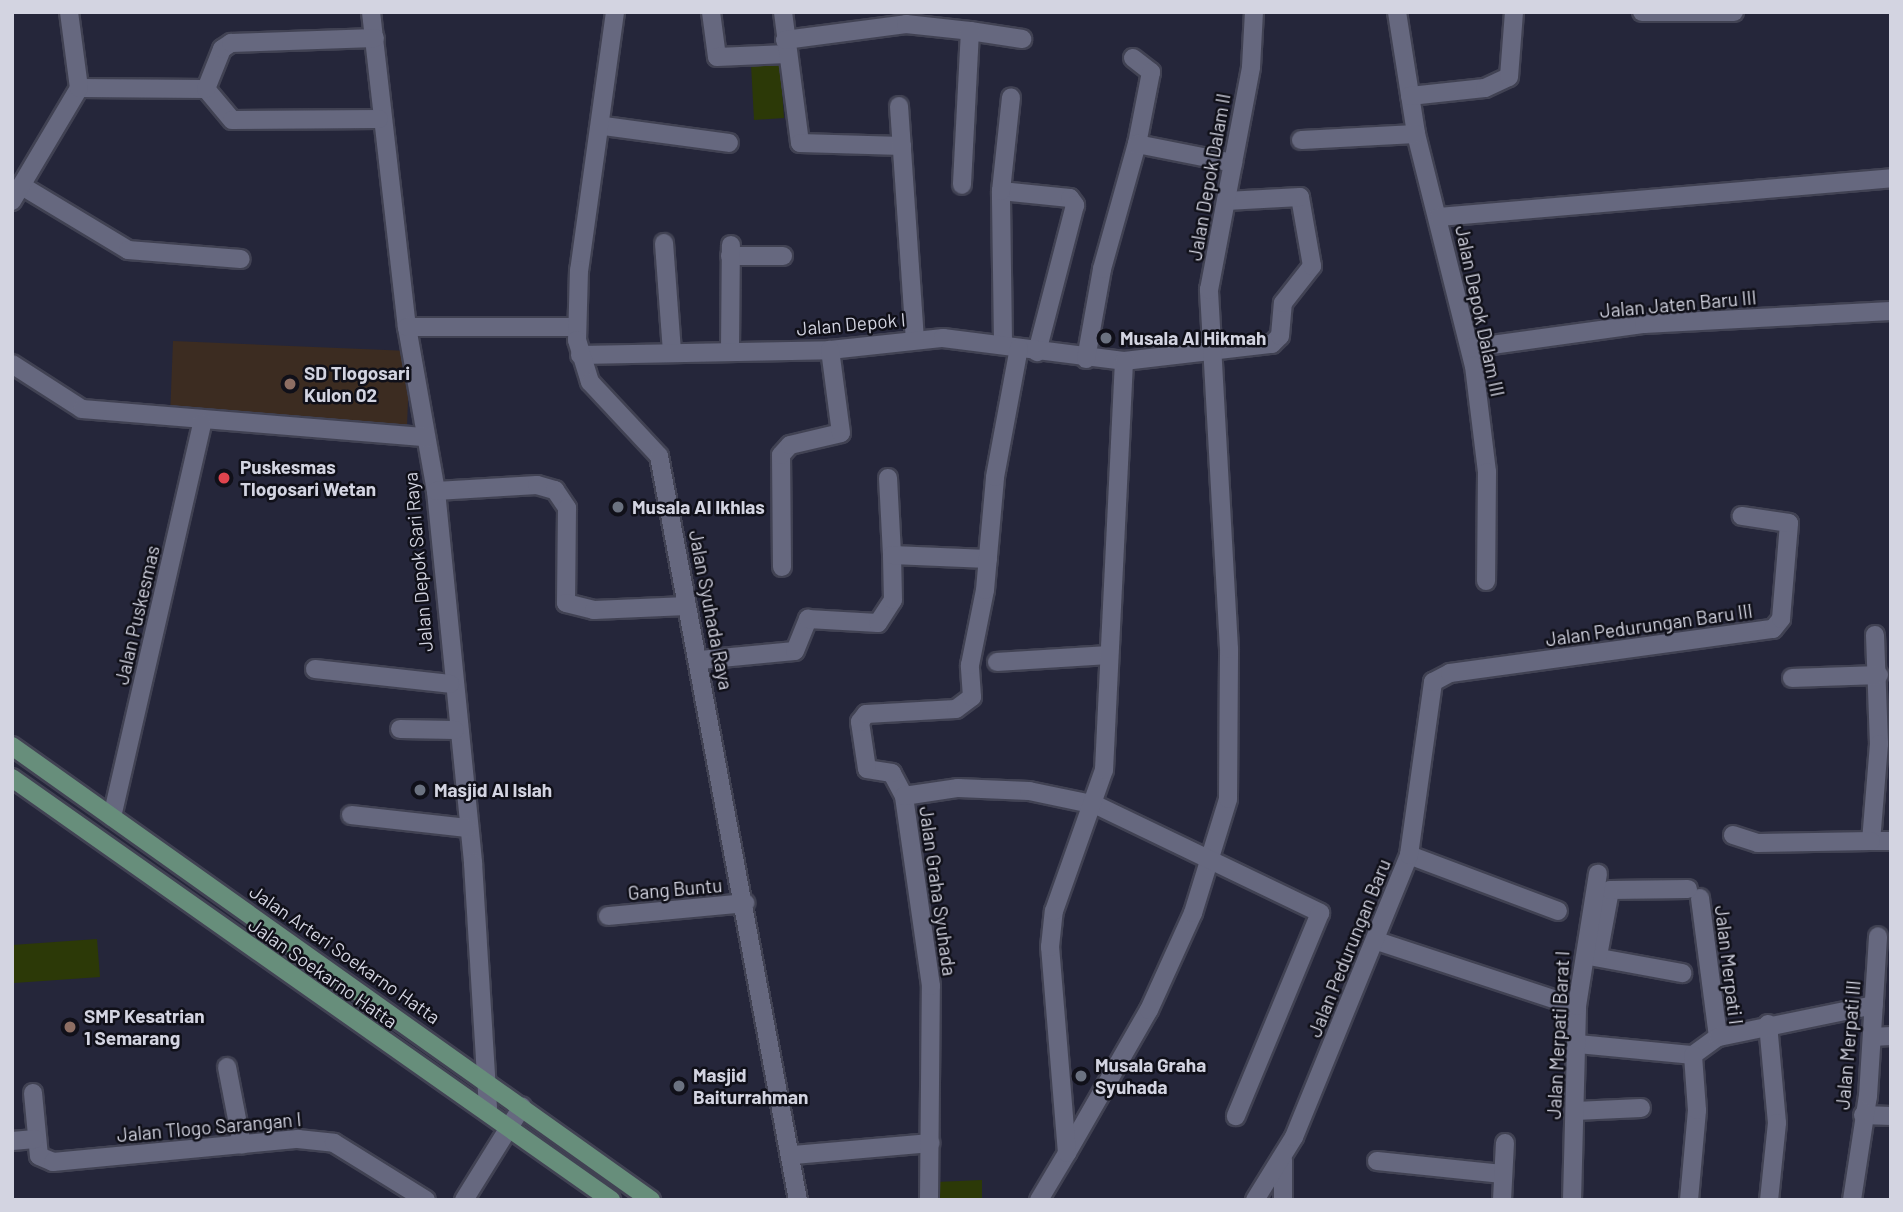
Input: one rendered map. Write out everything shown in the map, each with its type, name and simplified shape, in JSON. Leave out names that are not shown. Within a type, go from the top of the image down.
[{"type":"main road","name":"Jalan Arteri Soekarno Hatta","points":[[12,746],[486,1078],[651,1200]]},
{"type":"main road","name":"Jalan Soekarno Hatta","points":[[12,778],[361,1027],[488,1110],[611,1200]]},
{"type":"street","name":"Jalan Depok Sari Raya","points":[[371,12],[379,119],[407,327],[436,492],[450,684],[467,828],[488,1110]]},
{"type":"street","name":"Jalan Syuhada Raya","points":[[615,12],[604,126],[576,327],[580,355],[590,382],[659,456],[794,1155],[798,1200]]},
{"type":"street","points":[[711,12],[717,57],[786,47],[917,19],[1022,39]]},
{"type":"street","points":[[783,12],[800,143],[902,146]]},
{"type":"street","name":"Jalan Depok Dalam II","points":[[1210,865],[1228,799],[1229,762],[1209,290],[1233,163],[1254,12]]},
{"type":"street","name":"Jalan Depok Dalam III","points":[[1397,12],[1416,134],[1470,348],[1487,472],[1486,581]]},
{"type":"street","points":[[1410,96],[1485,88],[1509,76],[1514,12]]},
{"type":"street","points":[[1642,12],[1734,12]]},
{"type":"street","points":[[65,15],[79,88],[18,187],[128,250],[241,259]]},
{"type":"street","points":[[962,185],[970,31]]},
{"type":"street","points":[[206,89],[222,49],[232,43],[374,38]]},
{"type":"street","points":[[1086,359],[1102,269],[1137,144],[1151,72],[1133,58]]},
{"type":"street","points":[[79,88],[206,89],[232,120],[379,119]]},
{"type":"street","points":[[904,796],[892,773],[866,766],[862,717],[969,702],[988,559],[1011,345],[1001,191],[1011,99]]},
{"type":"street","points":[[899,106],[915,340]]},
{"type":"street","points":[[604,126],[729,143]]},
{"type":"street","points":[[1301,140],[1416,134]]},
{"type":"street","points":[[1137,144],[1233,163]]},
{"type":"street","name":"Jalan Depok Dalam III","points":[[1439,217],[1891,178]]},
{"type":"street","points":[[1001,191],[1070,198],[1075,205],[1037,352]]},
{"type":"street","name":"Jalan Depok I","points":[[580,355],[830,350],[915,340],[1011,345],[1037,352],[1086,359],[1124,361],[1279,339],[1283,303],[1312,266],[1300,197],[1226,201]]},
{"type":"street","points":[[664,243],[673,353]]},
{"type":"street","points":[[730,350],[731,251],[783,256]]},
{"type":"street","name":"Jalan Jaten Baru III","points":[[1470,348],[1644,324],[1891,311]]},
{"type":"street","points":[[407,327],[576,327]]},
{"type":"street","points":[[782,567],[781,455],[790,446],[841,433],[830,350]]},
{"type":"street","points":[[1067,1153],[1050,947],[1054,911],[1096,805],[1104,769],[1124,361]]},
{"type":"street","points":[[12,363],[82,409],[202,423],[426,437]]},
{"type":"street","name":"Jalan Puskesmas","points":[[113,817],[202,423]]},
{"type":"street","points":[[700,660],[795,651],[808,619],[878,623],[893,600],[888,478]]},
{"type":"street","points":[[436,492],[537,485],[555,490],[568,508],[566,603],[594,610],[687,606]]},
{"type":"street","name":"Jalan Pedurungan Baru III","points":[[1430,696],[1433,682],[1450,673],[1777,626],[1789,523],[1742,516]]},
{"type":"street","points":[[892,555],[988,559]]},
{"type":"street","points":[[1871,841],[1879,675],[1875,635]]},
{"type":"street","points":[[997,662],[1108,655]]},
{"type":"street","points":[[315,669],[450,684]]},
{"type":"street","points":[[1792,678],[1879,675]]},
{"type":"street","name":"Jalan Pedurungan Baru","points":[[1255,1200],[1283,1160],[1377,941],[1409,855],[1430,696]]},
{"type":"street","points":[[400,729],[455,730]]},
{"type":"street","name":"Jalan Graha Syuhada","points":[[929,1200],[931,986],[904,796],[958,788],[1028,791],[1096,805],[1210,865],[1321,916],[1236,1116]]},
{"type":"street","points":[[351,815],[467,828]]},
{"type":"street","points":[[1733,835],[1758,843],[1891,841]]},
{"type":"street","points":[[1409,855],[1558,911]]},
{"type":"street","points":[[1039,1200],[1128,1053],[1210,865]]},
{"type":"street","name":"Jalan Merpati Barat I","points":[[1572,1200],[1578,1044],[1598,874]]},
{"type":"street","name":"Jalan Merpati I","points":[[1590,956],[1610,890],[1694,894],[1718,1037]]},
{"type":"street","name":"Gang Buntu","points":[[608,916],[745,903]]},
{"type":"street","name":"Jalan Merpati III","points":[[1852,1200],[1872,1037],[1878,936]]},
{"type":"street","points":[[1377,941],[1563,1003]]},
{"type":"street","points":[[1590,956],[1682,973]]},
{"type":"street","points":[[1578,1044],[1693,1055],[1718,1037],[1768,1024],[1874,1005]]},
{"type":"street","points":[[1768,1024],[1777,1123],[1769,1200]]},
{"type":"street","points":[[1872,1037],[1891,1036]]},
{"type":"street","points":[[1689,1200],[1697,1110],[1693,1055]]},
{"type":"street","points":[[227,1067],[242,1145]]},
{"type":"street","points":[[12,1141],[35,1139],[33,1093]]},
{"type":"street","points":[[464,1200],[522,1107]]},
{"type":"street","points":[[1575,1111],[1641,1108]]},
{"type":"street","points":[[1863,1115],[1891,1116]]},
{"type":"street","name":"Jalan Tlogo Sarangan I","points":[[35,1139],[39,1156],[53,1162],[242,1145],[334,1143],[426,1200]]},
{"type":"street","points":[[794,1155],[930,1143]]},
{"type":"street","points":[[1502,1200],[1505,1143]]},
{"type":"street","points":[[1283,1160],[1283,1200]]},
{"type":"street","points":[[1377,1161],[1502,1174]]},
{"type":"shaded area","name":"SD Tlogosari Kulon 02","points":[[173,341],[410,351],[407,426],[170,417]]},
{"type":"green space","points":[[780,63],[784,118],[754,120],[751,64]]},
{"type":"green space","points":[[97,939],[100,977],[14,983],[12,945]]},
{"type":"green space","points":[[982,1180],[982,1200],[936,1200],[936,1182]]},
{"type":"place","name":"Musala Al Hikmah","points":[[1106,338]]},
{"type":"place","name":"SD Tlogosari Kulon 02","points":[[290,384]]},
{"type":"place","name":"Puskesmas Tlogosari Wetan","points":[[224,478]]},
{"type":"place","name":"Musala Al Ikhlas","points":[[618,507]]},
{"type":"place","name":"Masjid Al Islah","points":[[420,790]]},
{"type":"place","name":"SMP Kesatrian 1 Semarang","points":[[70,1027]]},
{"type":"place","name":"Musala Graha Syuhada","points":[[1081,1076]]},
{"type":"place","name":"Masjid Baiturrahman","points":[[679,1086]]}]
